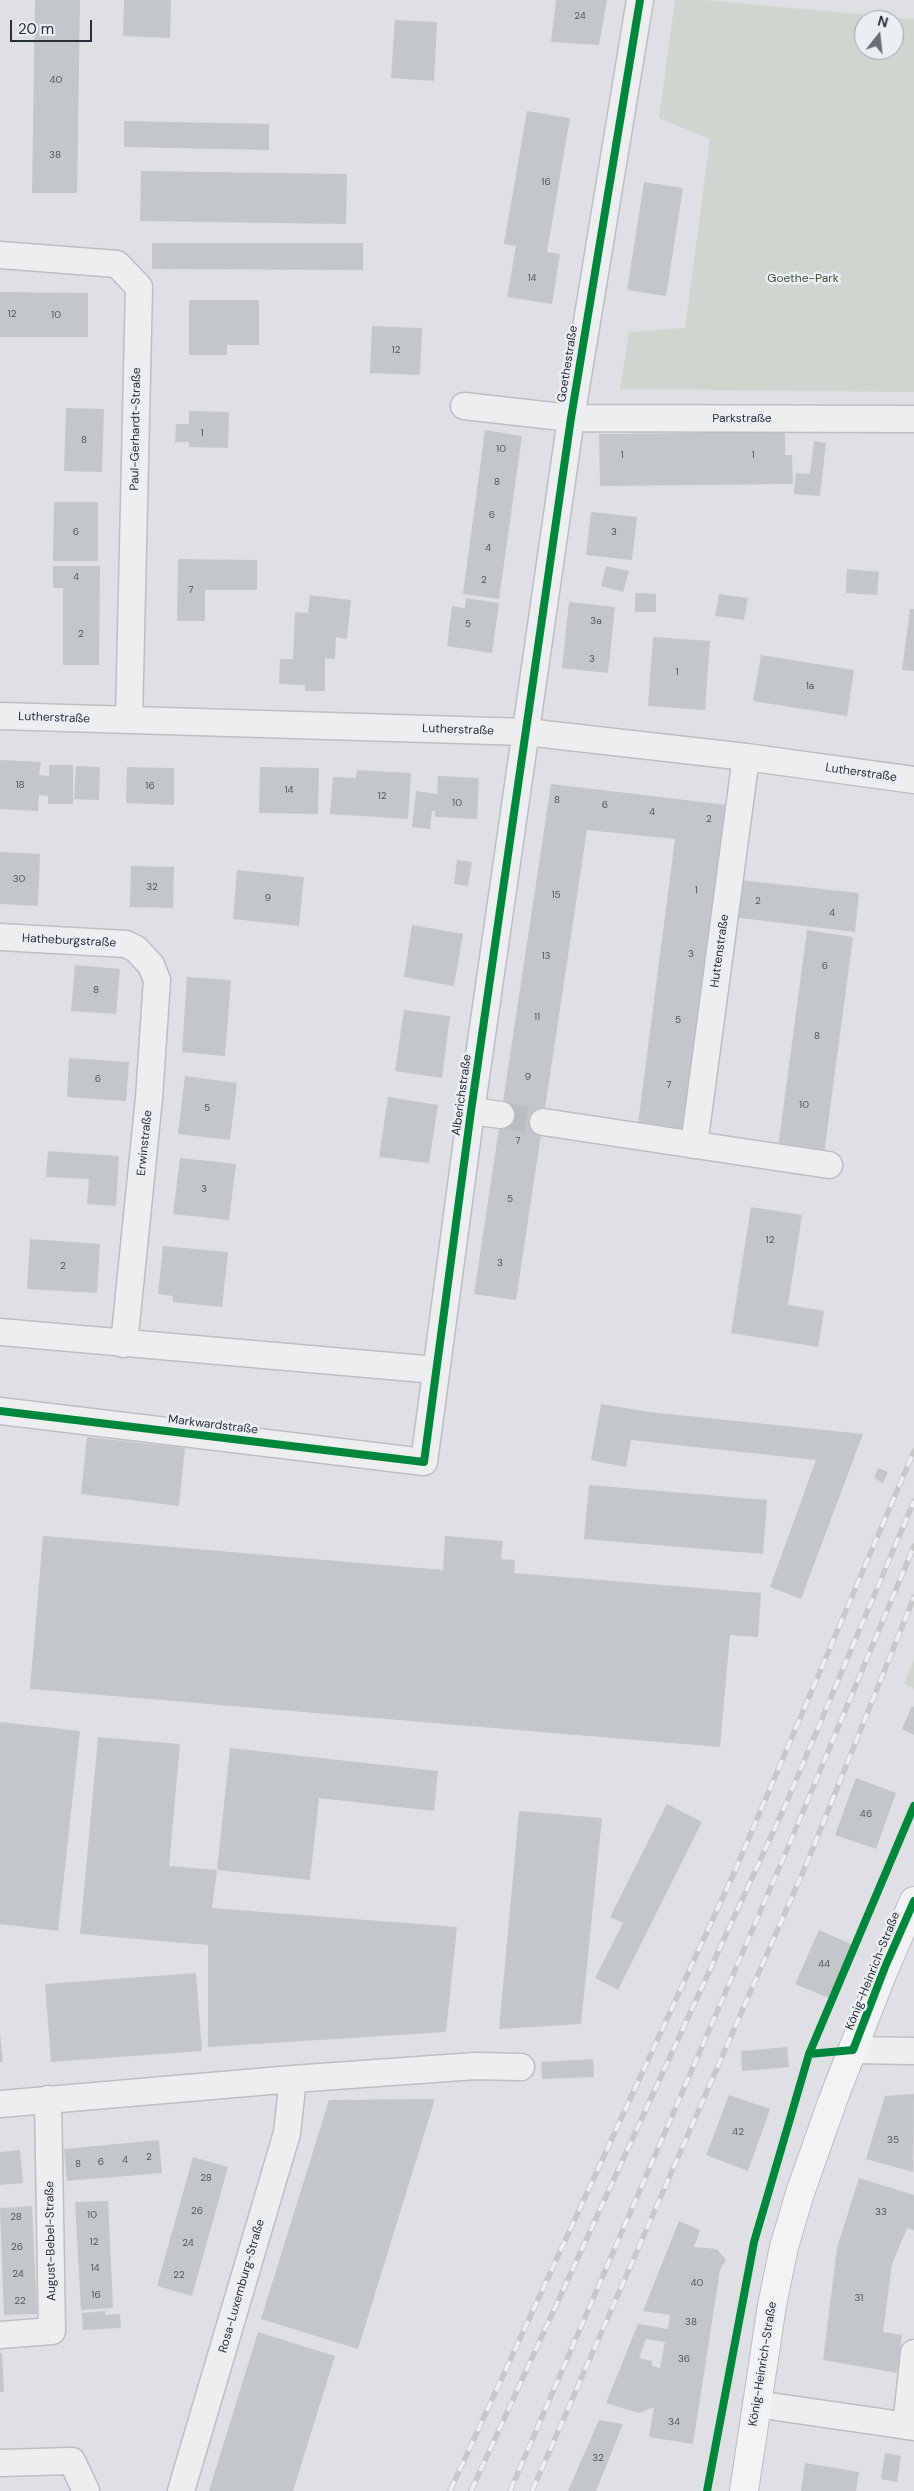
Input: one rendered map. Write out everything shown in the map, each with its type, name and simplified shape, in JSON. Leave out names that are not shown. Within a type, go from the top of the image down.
[{"type":"main road","name":"König-Heinrich-Straße","points":[[744,2491],[772,2305],[784,2247],[800,2193],[853,2050],[885,1966],[914,1901]]},
{"type":"street","name":"Goethestraße","points":[[526,732],[571,418],[640,0]]},
{"type":"street","name":"Paul-Gerhardt-Straße","points":[[0,255],[117,264],[139,288],[128,720]]},
{"type":"street","name":"Parkstraße","points":[[464,406],[571,418],[914,419]]},
{"type":"street","name":"Lutherstraße","points":[[0,716],[526,732],[746,757],[914,780]]},
{"type":"street","name":"Alberichstraße","points":[[424,1462],[470,1111],[526,732]]},
{"type":"street","name":"Huttenstraße","points":[[694,1145],[746,757]]},
{"type":"street","name":"Hatheburgstraße","points":[[0,937],[126,944],[136,949]]},
{"type":"street","name":"Erwinstraße","points":[[124,1344],[149,1098],[157,980],[151,965],[136,949]]},
{"type":"street","points":[[470,1111],[501,1115]]},
{"type":"street","points":[[543,1122],[829,1165]]},
{"type":"street","points":[[0,1332],[436,1370]]},
{"type":"street","name":"Markwardstraße","points":[[0,1411],[424,1462]]},
{"type":"street","points":[[853,2050],[914,2050]]},
{"type":"street","points":[[0,2104],[293,2079],[475,2066],[521,2067]]},
{"type":"street","name":"Rosa-Luxemburg-Straße","points":[[181,2491],[287,2133],[293,2079]]},
{"type":"street","name":"August-Bebel-Straße","points":[[0,2335],[52,2331],[48,2099]]},
{"type":"street","points":[[756,2404],[910,2426],[914,2353]]},
{"type":"street","points":[[0,2463],[72,2461],[86,2491]]},
{"type":"green space","name":"Goethe-Park","points":[[675,0],[703,0],[854,14],[854,60],[904,60],[904,18],[914,19],[914,392],[620,389],[629,332],[685,328],[710,139],[659,118]]},
{"type":"green space","points":[[914,1660],[914,1689],[904,1684]]},
{"type":"building","points":[[35,0],[80,0],[77,193],[32,193]]},
{"type":"building","points":[[124,0],[171,0],[170,38],[123,36]]},
{"type":"building","points":[[556,0],[607,0],[599,45],[551,42]]},
{"type":"building","points":[[395,20],[437,22],[434,81],[391,78]]},
{"type":"building","points":[[527,111],[570,118],[547,252],[560,254],[552,304],[507,297],[516,246],[504,244]]},
{"type":"building","points":[[124,121],[269,124],[269,150],[124,147]]},
{"type":"building","points":[[141,171],[347,174],[346,224],[140,221]]},
{"type":"building","points":[[644,182],[683,188],[666,296],[627,290]]},
{"type":"building","points":[[152,243],[363,243],[363,270],[152,269]]},
{"type":"building","points":[[0,292],[88,293],[88,337],[0,337]]},
{"type":"building","points":[[189,300],[259,300],[259,345],[227,345],[227,355],[189,355]]},
{"type":"building","points":[[372,326],[422,328],[420,375],[370,373]]},
{"type":"building","points":[[66,408],[104,409],[102,472],[64,471]]},
{"type":"building","points":[[189,411],[229,412],[228,448],[189,447],[189,442],[175,442],[176,424],[189,424]]},
{"type":"building","points":[[485,430],[522,436],[499,599],[463,594]]},
{"type":"building","points":[[785,432],[785,455],[792,455],[793,484],[600,486],[599,434]]},
{"type":"building","points":[[814,441],[826,443],[820,496],[794,494],[796,473],[810,474]]},
{"type":"building","points":[[54,502],[98,502],[98,561],[53,561]]},
{"type":"building","points":[[591,512],[637,517],[632,560],[586,555]]},
{"type":"building","points":[[178,559],[257,560],[257,590],[205,590],[205,621],[177,621]]},
{"type":"building","points":[[53,566],[100,566],[99,665],[63,665],[63,588],[53,588]]},
{"type":"building","points":[[606,566],[629,571],[623,592],[601,586]]},
{"type":"building","points":[[847,569],[879,572],[877,595],[846,593]]},
{"type":"building","points":[[635,593],[656,594],[656,612],[635,612]]},
{"type":"building","points":[[719,594],[748,598],[744,620],[715,616]]},
{"type":"building","points":[[310,595],[351,600],[347,639],[336,637],[335,659],[325,658],[325,691],[305,691],[305,685],[279,684],[280,659],[293,659],[295,612],[308,613]]},
{"type":"building","points":[[466,598],[499,603],[492,653],[447,646],[452,606],[465,608]]},
{"type":"building","points":[[569,602],[615,607],[608,673],[562,668]]},
{"type":"building","points":[[910,609],[914,609],[914,671],[902,670]]},
{"type":"building","points":[[653,637],[710,641],[705,710],[648,706]]},
{"type":"building","points":[[761,655],[854,670],[847,716],[753,701]]},
{"type":"building","points":[[0,760],[41,762],[39,775],[49,776],[49,765],[73,765],[73,804],[48,804],[48,796],[39,795],[38,811],[0,809]]},
{"type":"building","points":[[76,766],[100,767],[99,800],[74,799]]},
{"type":"building","points":[[127,767],[174,768],[174,805],[126,803]]},
{"type":"building","points":[[260,767],[319,768],[318,814],[259,813]]},
{"type":"building","points":[[357,770],[411,773],[408,819],[330,814],[333,777],[356,778]]},
{"type":"building","points":[[438,776],[479,778],[477,819],[435,817],[435,811],[432,811],[430,829],[412,827],[416,791],[437,794]]},
{"type":"building","points":[[551,784],[727,805],[684,1130],[638,1124],[675,839],[587,830],[516,1300],[474,1294]]},
{"type":"building","points":[[0,852],[40,854],[38,906],[0,904]]},
{"type":"building","points":[[457,860],[472,862],[468,886],[454,884]]},
{"type":"building","points":[[131,866],[174,867],[173,908],[130,907]]},
{"type":"building","points":[[237,870],[304,877],[299,926],[233,919]]},
{"type":"building","points":[[721,878],[859,893],[855,932],[733,917]]},
{"type":"building","points":[[412,925],[463,934],[454,986],[404,977]]},
{"type":"building","points":[[807,930],[853,937],[824,1154],[778,1148]]},
{"type":"building","points":[[75,965],[120,969],[116,1014],[71,1011]]},
{"type":"building","points":[[187,977],[231,980],[225,1056],[182,1052]]},
{"type":"building","points":[[404,1010],[450,1016],[442,1078],[395,1071]]},
{"type":"building","points":[[69,1058],[129,1062],[126,1101],[67,1097]]},
{"type":"building","points":[[185,1076],[237,1083],[230,1140],[178,1134]]},
{"type":"building","points":[[388,1097],[438,1105],[429,1163],[379,1157]]},
{"type":"building","points":[[48,1151],[119,1156],[116,1206],[87,1204],[89,1179],[46,1177]]},
{"type":"building","points":[[180,1158],[236,1164],[229,1220],[173,1214]]},
{"type":"building","points":[[751,1207],[802,1215],[788,1305],[824,1311],[818,1347],[731,1333]]},
{"type":"building","points":[[30,1239],[100,1244],[97,1293],[27,1289]]},
{"type":"building","points":[[163,1246],[228,1252],[222,1307],[173,1302],[173,1296],[158,1294]]},
{"type":"building","points":[[601,1404],[649,1412],[863,1434],[801,1599],[770,1587],[816,1460],[631,1440],[626,1467],[591,1460]]},
{"type":"building","points":[[87,1437],[185,1448],[179,1506],[81,1494]]},
{"type":"building","points":[[878,1468],[888,1472],[883,1483],[874,1478]]},
{"type":"building","points":[[589,1485],[767,1500],[763,1554],[584,1539]]},
{"type":"building","points":[[43,1536],[443,1570],[445,1536],[503,1541],[501,1559],[515,1560],[514,1573],[761,1593],[758,1637],[730,1635],[720,1747],[30,1689]]},
{"type":"building","points":[[912,1706],[914,1707],[914,1735],[902,1729]]},
{"type":"building","points":[[0,1722],[80,1731],[58,1931],[0,1924]]},
{"type":"building","points":[[98,1737],[180,1744],[169,1866],[217,1870],[212,1908],[457,1927],[446,2032],[208,2047],[208,1945],[80,1934]]},
{"type":"building","points":[[230,1748],[438,1771],[434,1811],[319,1798],[310,1880],[217,1870]]},
{"type":"building","points":[[856,1778],[896,1793],[876,1849],[835,1835]]},
{"type":"building","points":[[667,1804],[702,1822],[618,1990],[595,1978],[623,1923],[610,1917]]},
{"type":"building","points":[[519,1811],[602,1818],[581,2024],[499,2029]]},
{"type":"building","points":[[819,1930],[853,1945],[829,1998],[795,1984]]},
{"type":"building","points":[[196,1973],[202,2051],[51,2062],[45,1984]]},
{"type":"building","points":[[0,2033],[3,2062],[0,2062]]},
{"type":"building","points":[[787,2047],[789,2067],[742,2071],[741,2051]]},
{"type":"building","points":[[593,2059],[594,2077],[542,2079],[541,2062]]},
{"type":"building","points":[[914,2094],[913,2172],[866,2159],[885,2096]]},
{"type":"building","points":[[729,2095],[770,2109],[748,2171],[706,2155]]},
{"type":"building","points":[[435,2099],[358,2349],[261,2319],[329,2100]]},
{"type":"building","points":[[159,2140],[162,2173],[67,2181],[64,2149]]},
{"type":"building","points":[[20,2150],[23,2183],[0,2185],[0,2152]]},
{"type":"building","points":[[193,2157],[228,2167],[192,2296],[157,2286]]},
{"type":"building","points":[[859,2178],[914,2195],[914,2230],[907,2228],[892,2264],[883,2332],[902,2335],[897,2373],[823,2360],[837,2248]]},
{"type":"building","points":[[108,2201],[113,2308],[81,2310],[75,2202]]},
{"type":"building","points":[[32,2206],[37,2314],[4,2315],[0,2208]]},
{"type":"building","points":[[679,2221],[700,2230],[694,2247],[717,2249],[726,2260],[720,2270],[693,2444],[649,2437],[654,2407],[639,2413],[606,2403],[638,2324],[668,2329],[670,2315],[643,2311]],"holes":[[[646,2339],[665,2342],[660,2368],[652,2366],[652,2361],[639,2358]]]},
{"type":"building","points":[[105,2311],[106,2315],[120,2314],[121,2328],[83,2330],[82,2313]]},
{"type":"building","points":[[258,2332],[335,2356],[293,2491],[209,2491]]},
{"type":"building","points":[[0,2353],[2,2353],[4,2392],[0,2392]]},
{"type":"building","points":[[599,2420],[623,2424],[596,2491],[568,2491]]},
{"type":"building","points":[[885,2453],[901,2456],[897,2482],[881,2479]]},
{"type":"building","points":[[805,2463],[859,2472],[856,2491],[801,2491]]},
{"type":"tunnel","points":[[501,1115],[543,1122]]},
{"type":"railway","points":[[450,2491],[734,1873],[914,1451]]},
{"type":"railway","points":[[471,2491],[785,1806],[914,1501]]},
{"type":"railway","points":[[510,2491],[789,1845],[914,1546]]},
{"type":"railway","points":[[532,2491],[809,1858],[914,1597]]},
{"type":"cycle path","points":[[0,1411],[424,1462],[471,1111],[571,418],[640,0]]},
{"type":"cycle path","points":[[809,2054],[914,1806]]},
{"type":"cycle path","points":[[707,2491],[754,2242],[809,2054],[853,2050],[885,1967],[914,1901]]}]
